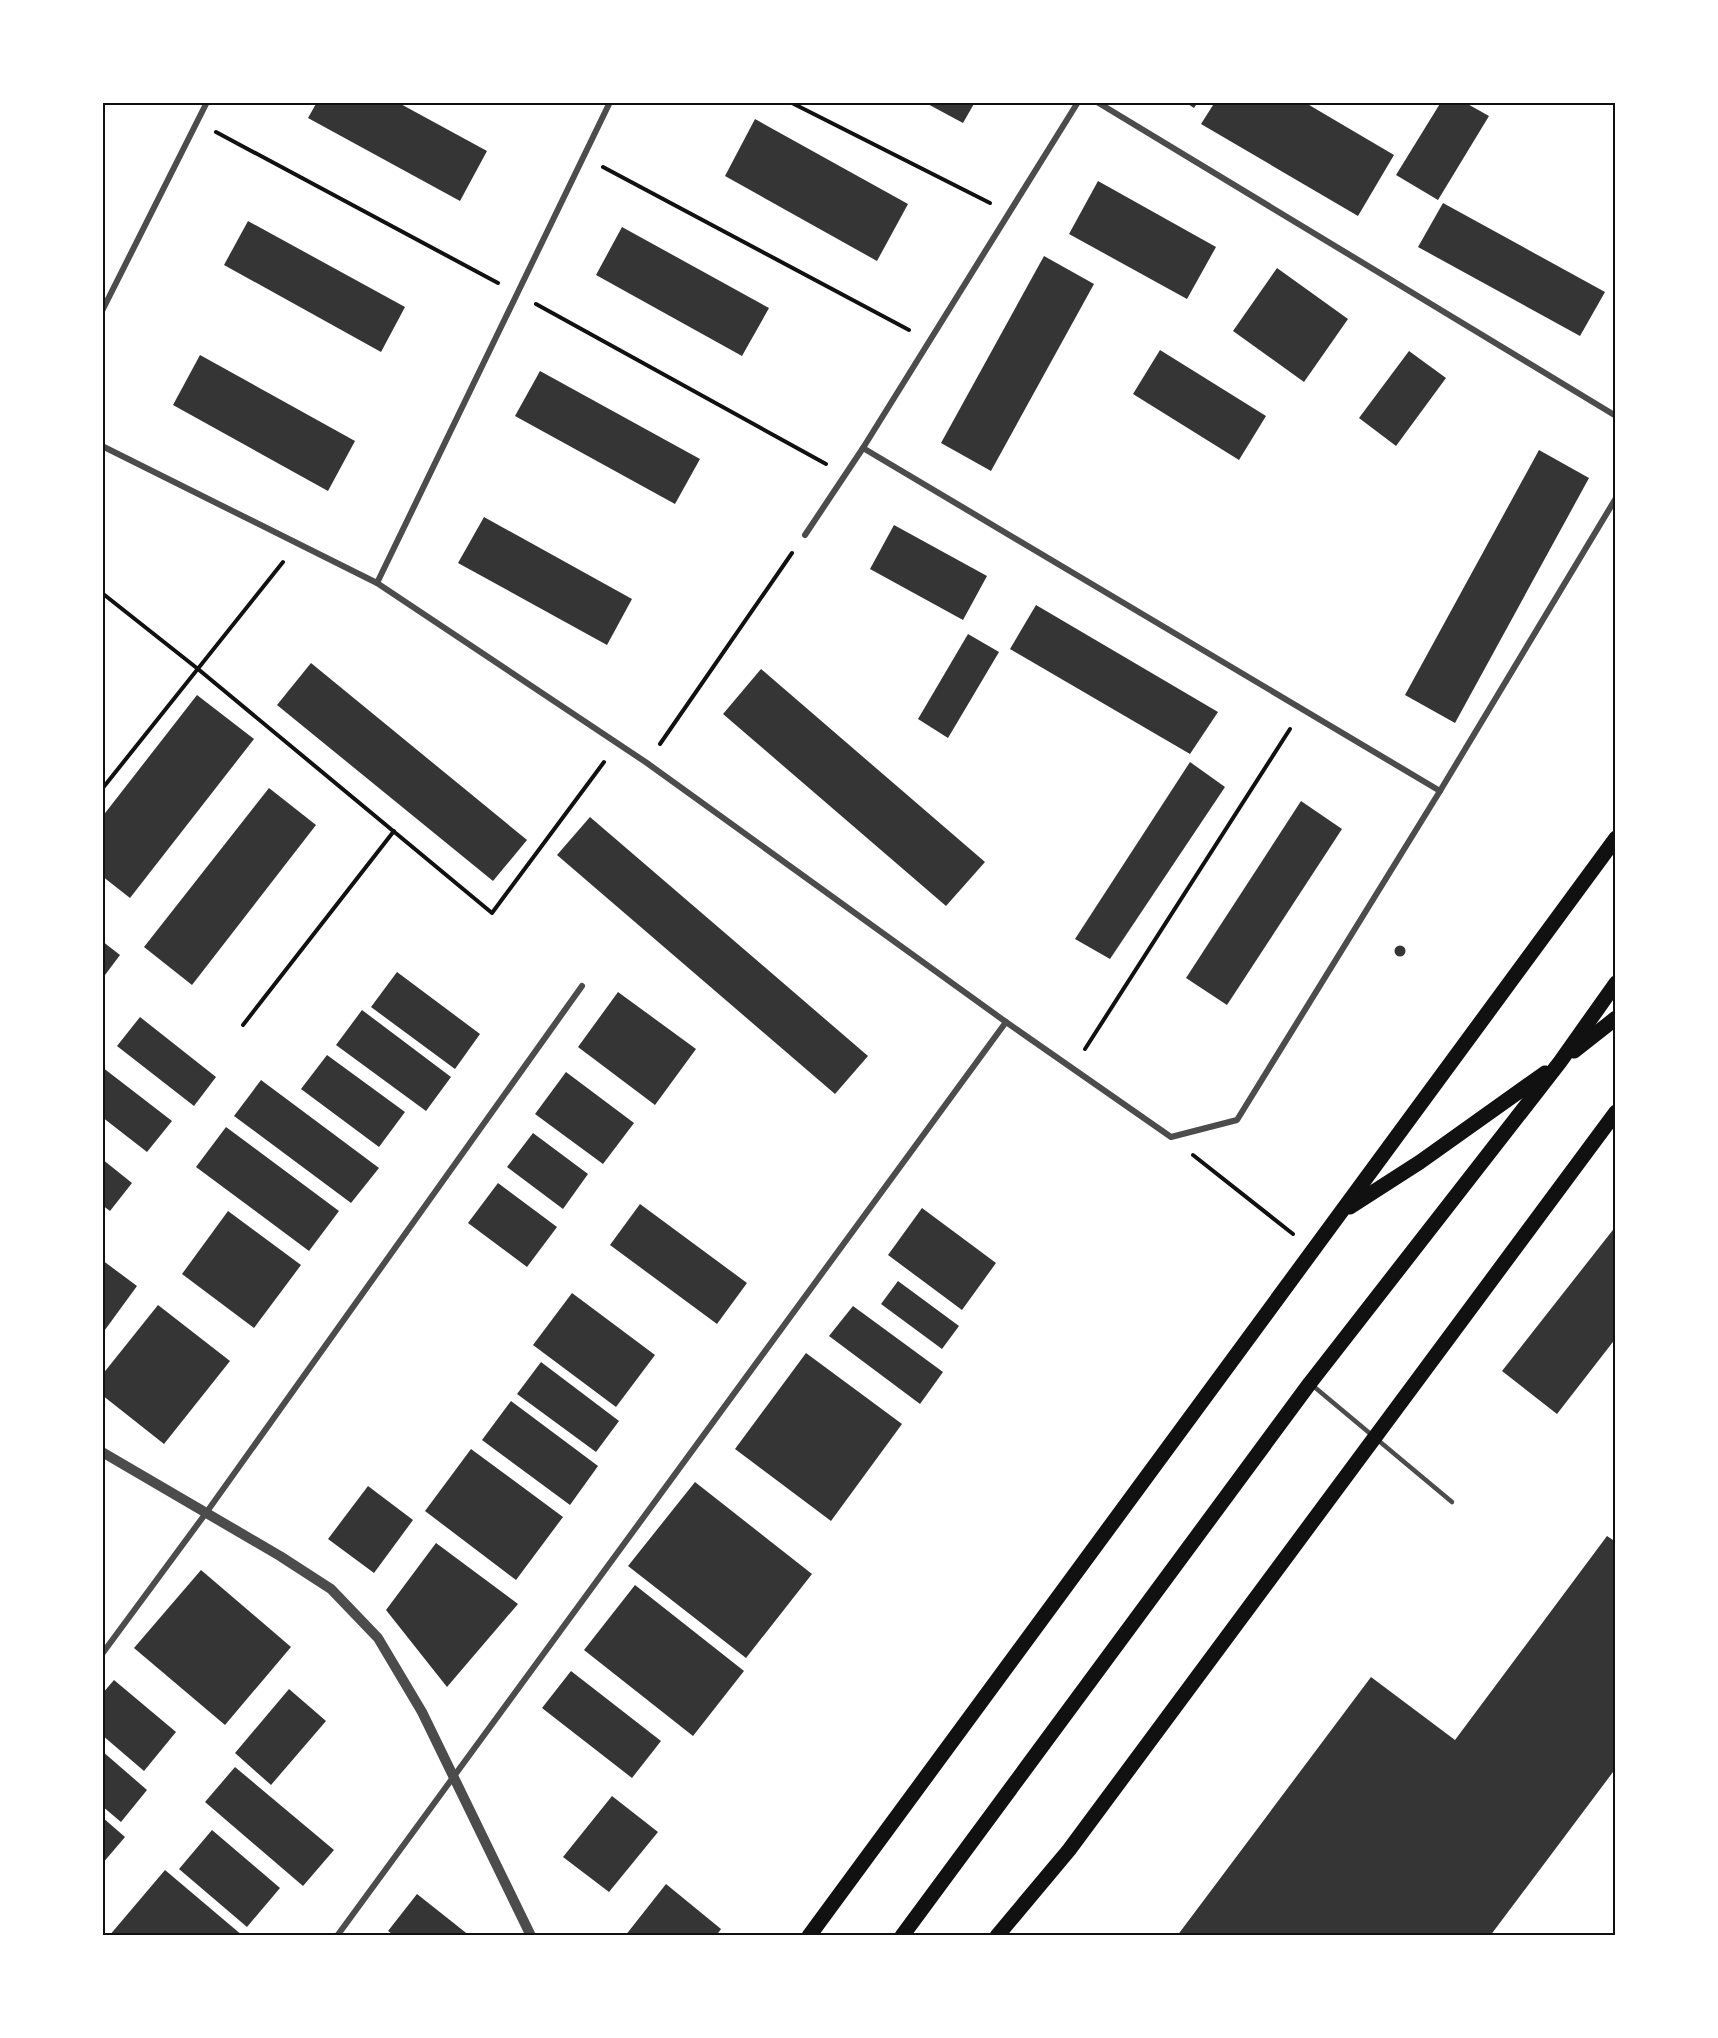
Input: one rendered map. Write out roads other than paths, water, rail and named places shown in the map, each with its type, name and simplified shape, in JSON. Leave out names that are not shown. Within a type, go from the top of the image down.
[{"type":"main road","points":[[809,1936],[1616,838]]},
{"type":"main road","points":[[902,1936],[1310,1383],[1560,1062],[1616,983]]},
{"type":"main road","points":[[1341,1213],[1420,1162],[1560,1062],[1616,1018]]},
{"type":"main road","points":[[997,1936],[1069,1850],[1616,1112]]},
{"type":"street","points":[[102,311],[207,102]]},
{"type":"street","points":[[377,584],[610,102]]},
{"type":"street","points":[[805,536],[863,448],[1078,102]]},
{"type":"street","points":[[1097,102],[1616,416]]},
{"type":"street","points":[[102,446],[377,584],[619,742],[1006,1022],[1172,1137],[1238,1120],[1616,498]]},
{"type":"street","points":[[863,448],[1304,708],[1440,791]]},
{"type":"street","points":[[102,1654],[206,1514],[582,986]]},
{"type":"street","points":[[337,1936],[1006,1022]]},
{"type":"street","points":[[102,1452],[280,1556],[331,1589],[378,1638],[422,1713],[452,1780],[531,1936]]},
{"type":"lane","points":[[1310,1383],[1452,1502]]}]
